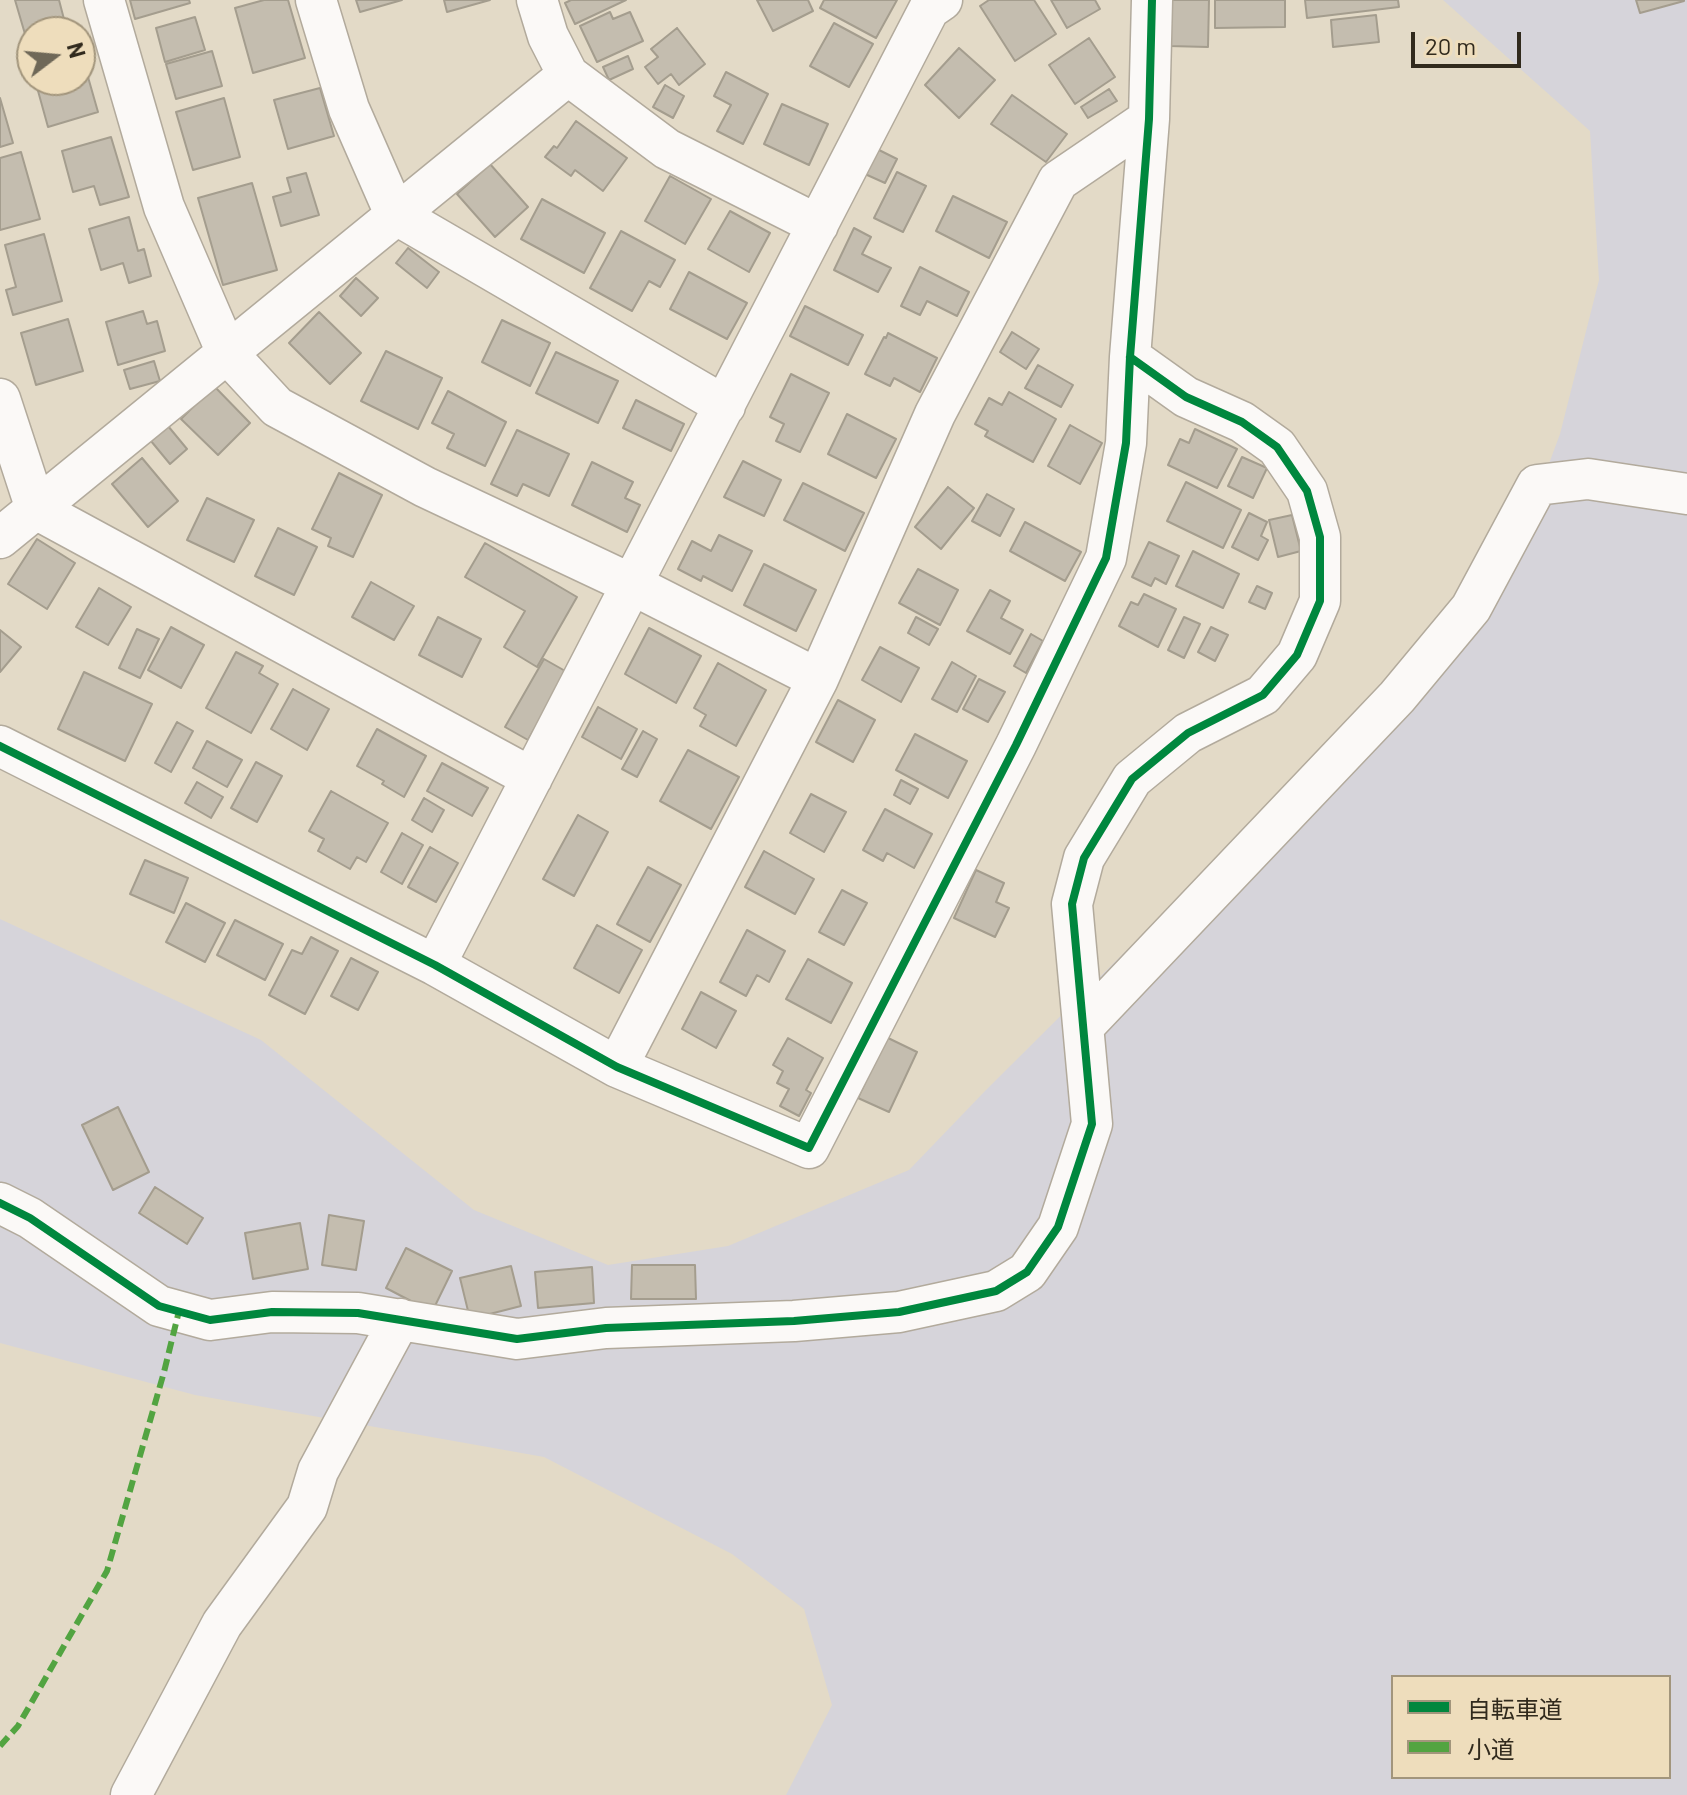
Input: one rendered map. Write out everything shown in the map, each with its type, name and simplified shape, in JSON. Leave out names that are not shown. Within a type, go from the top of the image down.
[{"type":"street","points":[[104,0],[164,207],[227,353],[277,407],[425,487],[633,585],[818,679]]},
{"type":"street","points":[[316,0],[349,109],[395,214],[725,406]]},
{"type":"street","points":[[537,0],[548,36],[568,75],[667,149],[818,225]]},
{"type":"street","points":[[435,965],[929,9],[942,0]]},
{"type":"street","points":[[0,746],[435,965],[617,1067],[809,1148],[1016,745],[1106,558],[1126,443],[1149,119],[1152,0]]},
{"type":"street","points":[[0,538],[568,75]]},
{"type":"street","points":[[617,1067],[818,679],[935,414],[1058,181],[1149,119]]},
{"type":"street","points":[[0,1203],[30,1218],[159,1306],[210,1320],[272,1312],[358,1313],[517,1339],[606,1328],[794,1321],[899,1312],[996,1291],[1027,1272],[1058,1227],[1092,1124],[1072,904],[1084,858],[1132,779],[1188,733],[1263,695],[1297,655],[1320,601],[1320,537],[1307,491],[1277,447],[1242,422],[1186,397],[1130,357]]},
{"type":"street","points":[[0,399],[36,509],[532,778]]},
{"type":"street","points":[[1085,1025],[1397,697],[1471,608],[1537,485],[1588,479],[1687,494]]},
{"type":"street","points":[[131,1795],[222,1624],[307,1507],[318,1471],[400,1319]]},
{"type":"shaded area","points":[[1443,0],[1687,0],[1687,1795],[786,1795],[832,1705],[804,1609],[732,1554],[544,1457],[195,1395],[0,1343],[0,919],[261,1040],[474,1210],[608,1265],[728,1246],[909,1170],[1297,781],[1528,520],[1560,434],[1599,280],[1590,131]]},
{"type":"building","points":[[15,0],[59,0],[63,16],[20,16]]},
{"type":"building","points":[[130,0],[189,0],[190,3],[135,19]]},
{"type":"building","points":[[264,0],[288,0],[305,58],[253,73],[235,8]]},
{"type":"building","points":[[356,0],[402,0],[360,12]]},
{"type":"building","points":[[444,0],[490,0],[447,12]]},
{"type":"building","points":[[571,0],[626,0],[575,24],[565,3]]},
{"type":"building","points":[[757,0],[808,0],[813,11],[773,31]]},
{"type":"building","points":[[824,0],[897,0],[876,38],[820,8]]},
{"type":"building","points":[[989,0],[1034,0],[1056,34],[1015,61],[980,6]]},
{"type":"building","points":[[1051,0],[1095,0],[1100,9],[1067,28]]},
{"type":"building","points":[[1170,0],[1209,0],[1208,47],[1169,46]]},
{"type":"building","points":[[1215,0],[1285,0],[1285,27],[1215,28]]},
{"type":"building","points":[[1305,0],[1398,0],[1399,7],[1307,18]]},
{"type":"building","points":[[1636,0],[1684,0],[1684,1],[1640,13]]},
{"type":"building","points":[[610,12],[613,19],[630,12],[643,41],[597,62],[580,26]]},
{"type":"building","points":[[1376,15],[1379,42],[1333,47],[1331,20]]},
{"type":"building","points":[[195,17],[205,50],[165,62],[156,28]]},
{"type":"building","points":[[834,23],[873,44],[849,87],[810,66]]},
{"type":"building","points":[[677,28],[705,64],[679,85],[671,74],[658,84],[645,67],[658,57],[651,49]]},
{"type":"building","points":[[1089,38],[1115,77],[1075,104],[1049,65]]},
{"type":"building","points":[[959,48],[995,80],[959,118],[925,85]]},
{"type":"building","points":[[212,51],[222,86],[176,99],[166,64]]},
{"type":"building","points":[[628,56],[633,69],[609,80],[603,67]]},
{"type":"building","points":[[726,72],[768,94],[743,144],[717,131],[731,105],[714,96]]},
{"type":"building","points":[[665,85],[684,96],[673,118],[653,107]]},
{"type":"building","points":[[320,88],[334,136],[288,149],[274,100]]},
{"type":"building","points":[[1109,89],[1117,101],[1088,118],[1081,107]]},
{"type":"building","points":[[1012,95],[1067,134],[1046,162],[991,124]]},
{"type":"building","points":[[39,96],[93,96],[98,112],[48,127]]},
{"type":"building","points":[[0,98],[13,143],[0,147]]},
{"type":"building","points":[[224,98],[240,157],[193,170],[176,112]]},
{"type":"building","points":[[782,104],[828,124],[809,165],[764,144]]},
{"type":"building","points":[[576,121],[627,158],[603,191],[575,170],[571,176],[545,157],[554,146],[557,148]]},
{"type":"building","points":[[111,137],[129,197],[100,205],[94,186],[73,192],[62,151]]},
{"type":"building","points":[[877,149],[897,159],[885,183],[865,174]]},
{"type":"building","points":[[21,152],[40,219],[0,230],[0,158]]},
{"type":"building","points":[[490,164],[528,207],[495,237],[457,194]]},
{"type":"building","points":[[897,172],[926,186],[903,232],[874,218]]},
{"type":"building","points":[[306,173],[319,215],[281,226],[273,197],[291,192],[287,178]]},
{"type":"building","points":[[670,176],[711,199],[685,244],[645,221]]},
{"type":"building","points":[[252,183],[277,270],[223,285],[198,198]]},
{"type":"building","points":[[953,196],[1007,222],[989,258],[936,231]]},
{"type":"building","points":[[542,199],[605,233],[584,273],[521,239]]},
{"type":"building","points":[[730,211],[770,233],[749,272],[708,249]]},
{"type":"building","points":[[129,217],[138,251],[144,249],[151,276],[129,283],[123,263],[101,270],[89,229]]},
{"type":"building","points":[[854,228],[871,237],[862,254],[891,268],[878,292],[834,270]]},
{"type":"building","points":[[621,231],[675,260],[660,287],[649,281],[632,311],[590,288]]},
{"type":"building","points":[[44,234],[62,301],[13,315],[6,290],[16,287],[5,245]]},
{"type":"building","points":[[408,248],[439,272],[427,288],[396,263]]},
{"type":"building","points":[[920,267],[969,292],[957,316],[927,301],[920,315],[901,306]]},
{"type":"building","points":[[689,272],[747,303],[727,339],[670,309]]},
{"type":"building","points":[[356,278],[378,298],[361,316],[340,296]]},
{"type":"building","points":[[805,306],[863,335],[848,365],[790,336]]},
{"type":"building","points":[[143,311],[147,324],[157,321],[165,351],[118,365],[106,322]]},
{"type":"building","points":[[319,312],[361,353],[330,384],[289,343]]},
{"type":"building","points":[[68,319],[83,371],[36,385],[21,333]]},
{"type":"building","points":[[502,320],[550,343],[530,386],[482,362]]},
{"type":"building","points":[[1012,332],[1039,349],[1026,369],[1000,352]]},
{"type":"building","points":[[888,333],[937,358],[920,392],[894,378],[890,386],[865,374]]},
{"type":"building","points":[[386,351],[442,378],[418,429],[361,401]]},
{"type":"building","points":[[556,352],[618,381],[598,423],[536,393]]},
{"type":"building","points":[[154,361],[160,381],[130,389],[124,370]]},
{"type":"building","points":[[1038,365],[1073,385],[1061,407],[1025,388]]},
{"type":"building","points":[[791,374],[829,393],[800,452],[776,441],[784,424],[770,417]]},
{"type":"building","points":[[214,386],[250,423],[218,455],[181,419]]},
{"type":"building","points":[[448,391],[506,422],[485,466],[447,448],[454,434],[432,423]]},
{"type":"building","points":[[1009,392],[1056,419],[1033,462],[985,436],[988,431],[975,424],[989,398],[1002,405]]},
{"type":"building","points":[[636,400],[684,424],[671,451],[623,428]]},
{"type":"building","points":[[847,414],[896,439],[876,478],[828,454]]},
{"type":"building","points":[[1070,425],[1102,443],[1080,484],[1048,466]]},
{"type":"building","points":[[168,426],[187,449],[170,464],[151,441]]},
{"type":"building","points":[[1195,429],[1237,449],[1217,488],[1168,465],[1180,439],[1189,443]]},
{"type":"building","points":[[517,430],[569,454],[549,496],[523,484],[517,496],[491,484]]},
{"type":"building","points":[[1242,457],[1267,468],[1253,498],[1228,486]]},
{"type":"building","points":[[142,458],[178,501],[148,527],[112,484]]},
{"type":"building","points":[[743,461],[781,480],[764,516],[724,497]]},
{"type":"building","points":[[592,462],[633,482],[625,498],[640,505],[627,532],[572,505]]},
{"type":"building","points":[[339,473],[382,495],[353,557],[328,546],[331,538],[312,529]]},
{"type":"building","points":[[1186,482],[1241,510],[1223,548],[1167,521]]},
{"type":"building","points":[[803,483],[864,513],[845,551],[784,520]]},
{"type":"building","points":[[948,487],[974,508],[941,549],[915,527]]},
{"type":"building","points":[[987,494],[1014,509],[1000,536],[972,521]]},
{"type":"building","points":[[207,498],[254,520],[234,562],[187,540]]},
{"type":"building","points":[[1249,513],[1267,522],[1261,536],[1268,540],[1258,560],[1232,547]]},
{"type":"building","points":[[1292,515],[1301,551],[1278,557],[1269,520]]},
{"type":"building","points":[[1025,522],[1081,552],[1065,581],[1010,551]]},
{"type":"building","points":[[278,528],[317,547],[294,595],[255,576]]},
{"type":"building","points":[[719,535],[752,551],[732,591],[703,576],[701,581],[678,569],[692,541],[711,551]]},
{"type":"building","points":[[37,539],[75,563],[47,609],[8,584]]},
{"type":"building","points":[[1149,542],[1179,556],[1166,584],[1155,578],[1151,586],[1132,577]]},
{"type":"building","points":[[485,543],[577,597],[537,667],[504,647],[525,611],[465,577]]},
{"type":"building","points":[[1193,551],[1239,574],[1223,608],[1176,586]]},
{"type":"building","points":[[764,564],[816,590],[796,631],[744,605]]},
{"type":"building","points":[[918,569],[958,590],[940,625],[899,603]]},
{"type":"building","points":[[371,582],[414,606],[394,640],[352,617]]},
{"type":"building","points":[[1257,586],[1272,593],[1265,609],[1249,602]]},
{"type":"building","points":[[99,588],[131,607],[108,645],[76,627]]},
{"type":"building","points":[[990,590],[1010,601],[1001,618],[1023,630],[1010,654],[967,631]]},
{"type":"building","points":[[1144,594],[1176,609],[1158,647],[1119,626],[1131,602],[1138,605]]},
{"type":"building","points":[[438,617],[481,639],[462,677],[419,655]]},
{"type":"building","points":[[916,617],[938,629],[929,645],[908,633]]},
{"type":"building","points":[[1184,617],[1200,624],[1184,658],[1168,650]]},
{"type":"building","points":[[171,627],[204,645],[181,688],[148,670]]},
{"type":"building","points":[[1211,627],[1228,635],[1215,661],[1198,652]]},
{"type":"building","points":[[649,628],[701,656],[676,703],[625,674]]},
{"type":"building","points":[[137,629],[159,639],[140,678],[119,668]]},
{"type":"building","points":[[0,630],[21,647],[0,672]]},
{"type":"building","points":[[1031,634],[1043,641],[1026,673],[1014,666]]},
{"type":"building","points":[[880,647],[919,668],[901,702],[862,680]]},
{"type":"building","points":[[236,652],[263,666],[259,673],[278,684],[251,733],[206,708]]},
{"type":"building","points":[[544,659],[567,672],[528,740],[505,727]]},
{"type":"building","points":[[952,662],[976,676],[957,712],[932,699]]},
{"type":"building","points":[[718,663],[766,690],[736,746],[700,726],[706,715],[694,708]]},
{"type":"building","points":[[84,672],[152,704],[125,761],[58,729]]},
{"type":"building","points":[[979,679],[1005,692],[988,722],[963,709]]},
{"type":"building","points":[[293,689],[329,709],[307,750],[271,729]]},
{"type":"building","points":[[838,700],[875,720],[853,762],[816,742]]},
{"type":"building","points":[[598,707],[637,729],[621,759],[582,737]]},
{"type":"building","points":[[177,722],[193,731],[171,772],[155,763]]},
{"type":"building","points":[[377,729],[426,756],[404,797],[357,766]]},
{"type":"building","points":[[643,731],[657,739],[637,777],[622,769]]},
{"type":"building","points":[[915,734],[967,761],[948,798],[896,770]]},
{"type":"building","points":[[207,741],[242,760],[227,787],[193,768]]},
{"type":"building","points":[[688,750],[739,777],[711,829],[660,801]]},
{"type":"building","points":[[256,762],[282,776],[257,822],[231,808]]},
{"type":"building","points":[[442,763],[488,788],[472,816],[427,791]]},
{"type":"building","points":[[901,780],[918,789],[910,804],[894,795]]},
{"type":"building","points":[[197,782],[223,797],[211,818],[185,803]]},
{"type":"building","points":[[331,791],[388,823],[366,862],[357,857],[350,869],[318,851],[324,839],[309,831]]},
{"type":"building","points":[[811,794],[846,812],[824,852],[790,833]]},
{"type":"building","points":[[424,798],[444,810],[432,832],[412,820]]},
{"type":"building","points":[[885,809],[932,834],[914,868],[887,853],[883,861],[863,850]]},
{"type":"building","points":[[578,815],[608,832],[574,896],[543,879]]},
{"type":"building","points":[[402,833],[423,845],[402,884],[381,872]]},
{"type":"building","points":[[430,847],[458,863],[436,902],[408,887]]},
{"type":"building","points":[[764,851],[814,879],[795,914],[745,887]]},
{"type":"building","points":[[145,860],[188,878],[174,913],[130,894]]},
{"type":"building","points":[[648,867],[681,885],[650,942],[617,924]]},
{"type":"building","points":[[976,870],[1004,883],[996,902],[1009,908],[995,937],[954,918]]},
{"type":"building","points":[[842,890],[867,903],[844,945],[819,932]]},
{"type":"building","points":[[186,903],[225,923],[205,962],[166,942]]},
{"type":"building","points":[[235,920],[283,944],[265,980],[217,955]]},
{"type":"building","points":[[597,925],[642,950],[619,993],[574,968]]},
{"type":"building","points":[[747,930],[785,951],[769,982],[757,975],[746,996],[720,982]]},
{"type":"building","points":[[311,937],[338,951],[305,1014],[269,995],[292,950],[302,954]]},
{"type":"building","points":[[351,958],[378,972],[358,1010],[331,996]]},
{"type":"building","points":[[808,959],[852,983],[831,1023],[786,999]]},
{"type":"building","points":[[701,992],[736,1011],[716,1048],[682,1029]]},
{"type":"building","points":[[886,1037],[917,1052],[889,1112],[858,1098]]},
{"type":"building","points":[[788,1038],[823,1058],[806,1090],[811,1093],[799,1116],[780,1106],[789,1089],[777,1083],[783,1071],[773,1065]]},
{"type":"building","points":[[118,1107],[149,1172],[113,1190],[82,1125]]},
{"type":"building","points":[[155,1187],[203,1218],[187,1244],[139,1213]]},
{"type":"building","points":[[329,1215],[364,1221],[356,1270],[322,1265]]},
{"type":"building","points":[[300,1223],[308,1269],[253,1279],[245,1233]]},
{"type":"building","points":[[406,1248],[452,1271],[432,1312],[386,1288]]},
{"type":"building","points":[[632,1265],[695,1265],[696,1299],[631,1299]]},
{"type":"building","points":[[511,1266],[521,1306],[470,1319],[460,1278]]},
{"type":"building","points":[[592,1267],[594,1303],[538,1308],[535,1272]]},
{"type":"marked path","points":[[0,1746],[18,1726],[107,1571],[179,1311]]},
{"type":"cycle path","points":[[0,746],[435,965],[617,1067],[809,1148],[1016,745],[1106,558],[1126,443],[1149,119],[1152,0]]},
{"type":"cycle path","points":[[0,1203],[30,1218],[159,1306],[210,1320],[272,1312],[358,1313],[517,1339],[606,1328],[794,1321],[899,1312],[996,1291],[1027,1272],[1058,1227],[1092,1124],[1072,904],[1084,858],[1132,779],[1188,733],[1263,695],[1297,655],[1320,601],[1320,537],[1307,491],[1277,447],[1242,422],[1186,397],[1130,357]]}]
